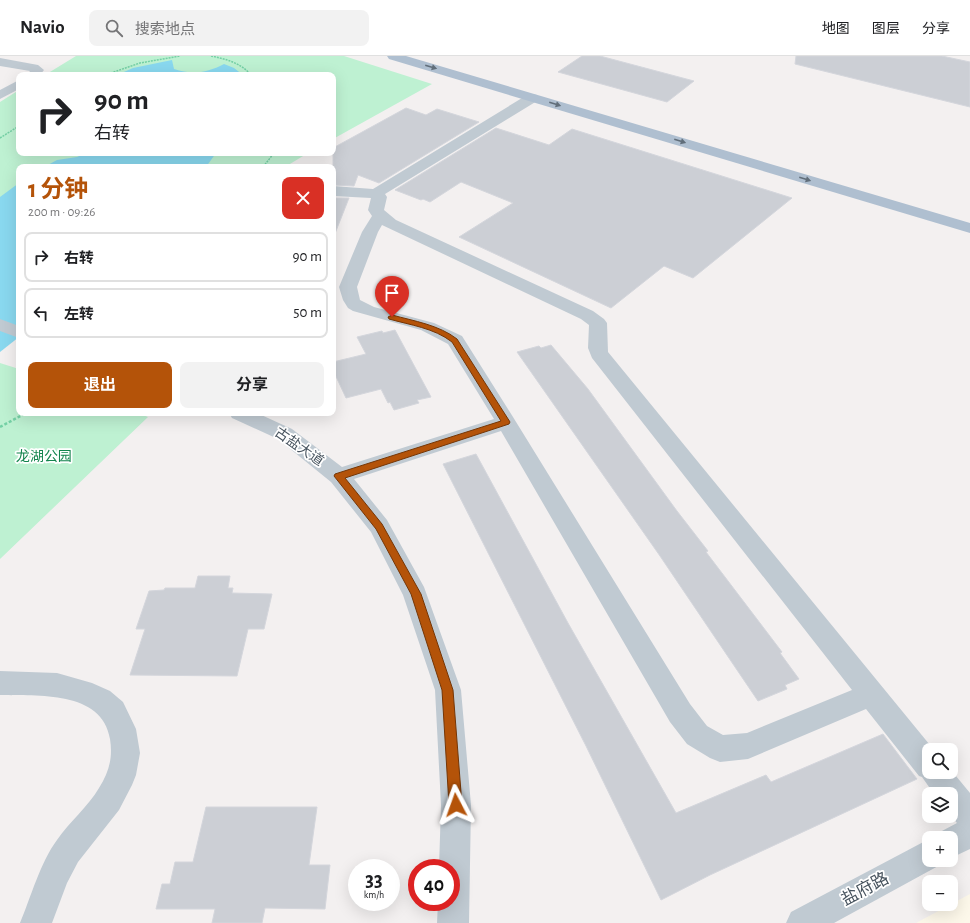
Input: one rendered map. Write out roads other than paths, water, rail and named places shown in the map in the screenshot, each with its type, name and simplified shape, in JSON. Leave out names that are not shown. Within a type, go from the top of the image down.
[{"type":"main road","points":[[394,56],[970,228]]},
{"type":"main road","points":[[429,56],[909,196]]},
{"type":"street","points":[[0,62],[34,68],[38,70],[36,72]]},
{"type":"street","points":[[0,95],[16,86]]},
{"type":"street","points":[[336,191],[367,194],[377,193],[532,98]]},
{"type":"street","points":[[377,193],[379,197],[376,210],[380,216],[390,223],[587,315],[598,323],[599,337],[597,351],[599,354],[922,757]]},
{"type":"street","points":[[380,216],[370,232],[348,287],[348,294],[354,304],[366,310],[447,334],[455,340],[506,422],[680,713],[697,736],[720,748],[748,746],[871,694]]},
{"type":"street","points":[[0,325],[16,331]]},
{"type":"street","name":"古盐大道","points":[[246,416],[285,434],[338,476],[379,526],[416,594],[448,690],[456,805],[453,923]]},
{"type":"street","points":[[338,476],[506,422]]},
{"type":"street","points":[[0,683],[57,685],[82,692],[100,700],[113,711],[122,729],[126,753],[122,775],[109,800],[67,851],[55,875],[36,923]]},
{"type":"street","points":[[940,779],[970,816]]},
{"type":"street","points":[[958,839],[970,832]]},
{"type":"street","name":"盐府路","points":[[802,923],[922,858]]},
{"type":"water","points":[[172,60],[174,69],[187,72],[124,72],[133,68]]},
{"type":"water","points":[[224,64],[239,72],[199,72]]},
{"type":"water","points":[[214,156],[208,164],[50,164],[57,160],[77,157]]},
{"type":"water","points":[[16,185],[16,339],[0,352],[0,197]]},
{"type":"park label","name":"龙湖公园","points":[[44,457]]}]
